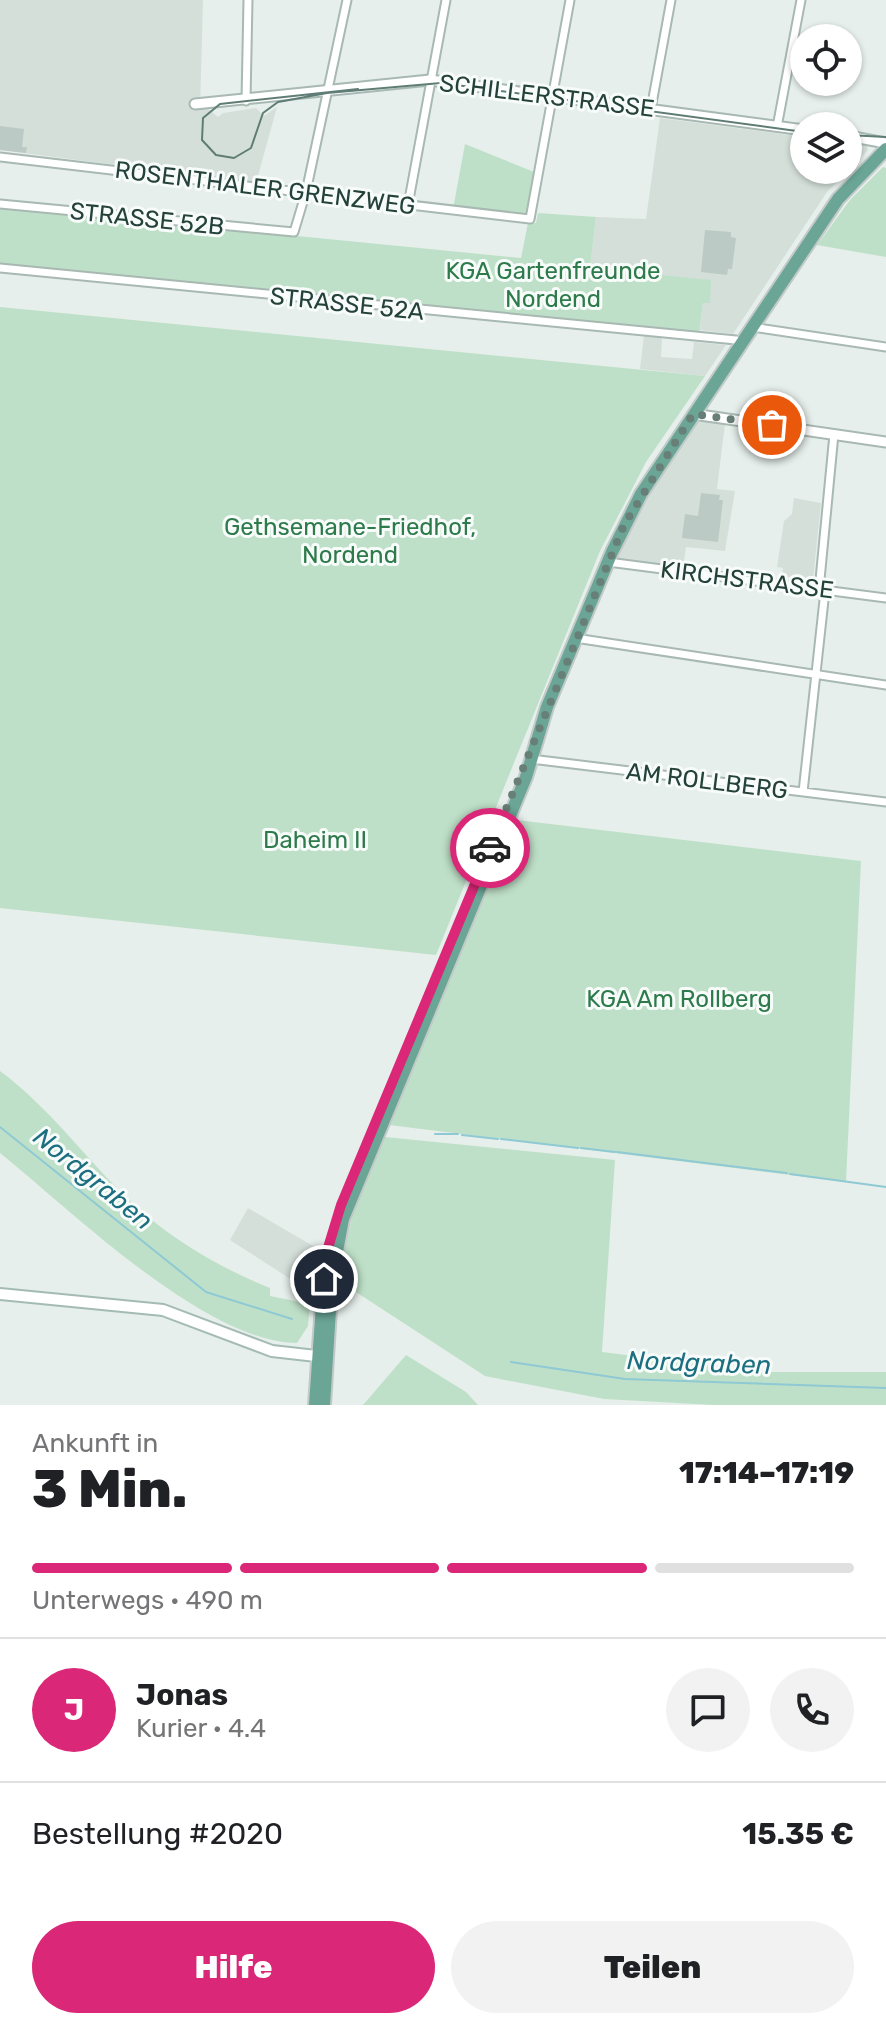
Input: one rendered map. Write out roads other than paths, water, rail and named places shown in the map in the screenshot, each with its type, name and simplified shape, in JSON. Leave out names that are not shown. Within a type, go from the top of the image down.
[{"type":"main road","points":[[315,1405],[324,1341],[327,1288],[343,1219],[376,1129],[448,955],[526,777],[527,764],[575,638],[608,562],[641,494],[693,414],[838,199],[886,146]]},
{"type":"main road","points":[[0,1294],[163,1310],[272,1351],[322,1357]]},
{"type":"main road","points":[[322,1357],[324,1405]]},
{"type":"street","points":[[246,101],[248,0]]},
{"type":"street","points":[[306,192],[347,0]]},
{"type":"street","points":[[408,205],[446,0]]},
{"type":"street","points":[[554,96],[570,0]]},
{"type":"street","points":[[651,109],[671,0]]},
{"type":"street","points":[[777,127],[801,0]]},
{"type":"street","name":"SCHILLERSTRASSE","points":[[195,104],[430,80],[790,128]]},
{"type":"street","name":"ROSENTHALER GRENZWEG","points":[[0,157],[530,219],[554,96]]},
{"type":"street","points":[[862,140],[886,146]]},
{"type":"street","name":"STRASSE 52B","points":[[0,204],[294,232],[306,192]]},
{"type":"street","name":"STRASSE 52A","points":[[0,268],[736,340],[741,344]]},
{"type":"street","points":[[752,327],[886,347]]},
{"type":"street","points":[[693,414],[886,442]]},
{"type":"street","points":[[803,792],[817,675],[834,434]]},
{"type":"street","name":"KIRCHSTRASSE","points":[[608,562],[886,598]]},
{"type":"street","points":[[575,638],[886,685]]},
{"type":"street","name":"AM ROLLBERG","points":[[527,764],[886,802]]},
{"type":"waterway","name":"Nordgraben","points":[[0,1127],[206,1292],[292,1319]]},
{"type":"waterway","points":[[435,1134],[458,1134]]},
{"type":"waterway","points":[[462,1135],[498,1139]]},
{"type":"waterway","points":[[501,1139],[578,1148]]},
{"type":"waterway","points":[[581,1148],[615,1152]]},
{"type":"waterway","points":[[617,1152],[787,1173]]},
{"type":"waterway","points":[[790,1174],[886,1187]]},
{"type":"waterway","name":"Nordgraben","points":[[511,1362],[625,1379],[886,1388]]},
{"type":"tram line","points":[[358,89],[220,104],[203,118],[202,140],[216,155],[234,158],[251,148],[263,113],[278,102],[327,93],[441,83],[790,130]]},
{"type":"tram line","points":[[862,136],[886,137]]},
{"type":"park label","name":"KGA Gartenfreunde Nordend","points":[[553,285]]},
{"type":"park label","name":"Gethsemane-Friedhof, Nordend","points":[[350,541]]},
{"type":"park label","name":"Daheim II","points":[[315,840]]},
{"type":"park label","name":"KGA Am Rollberg","points":[[679,999]]}]
